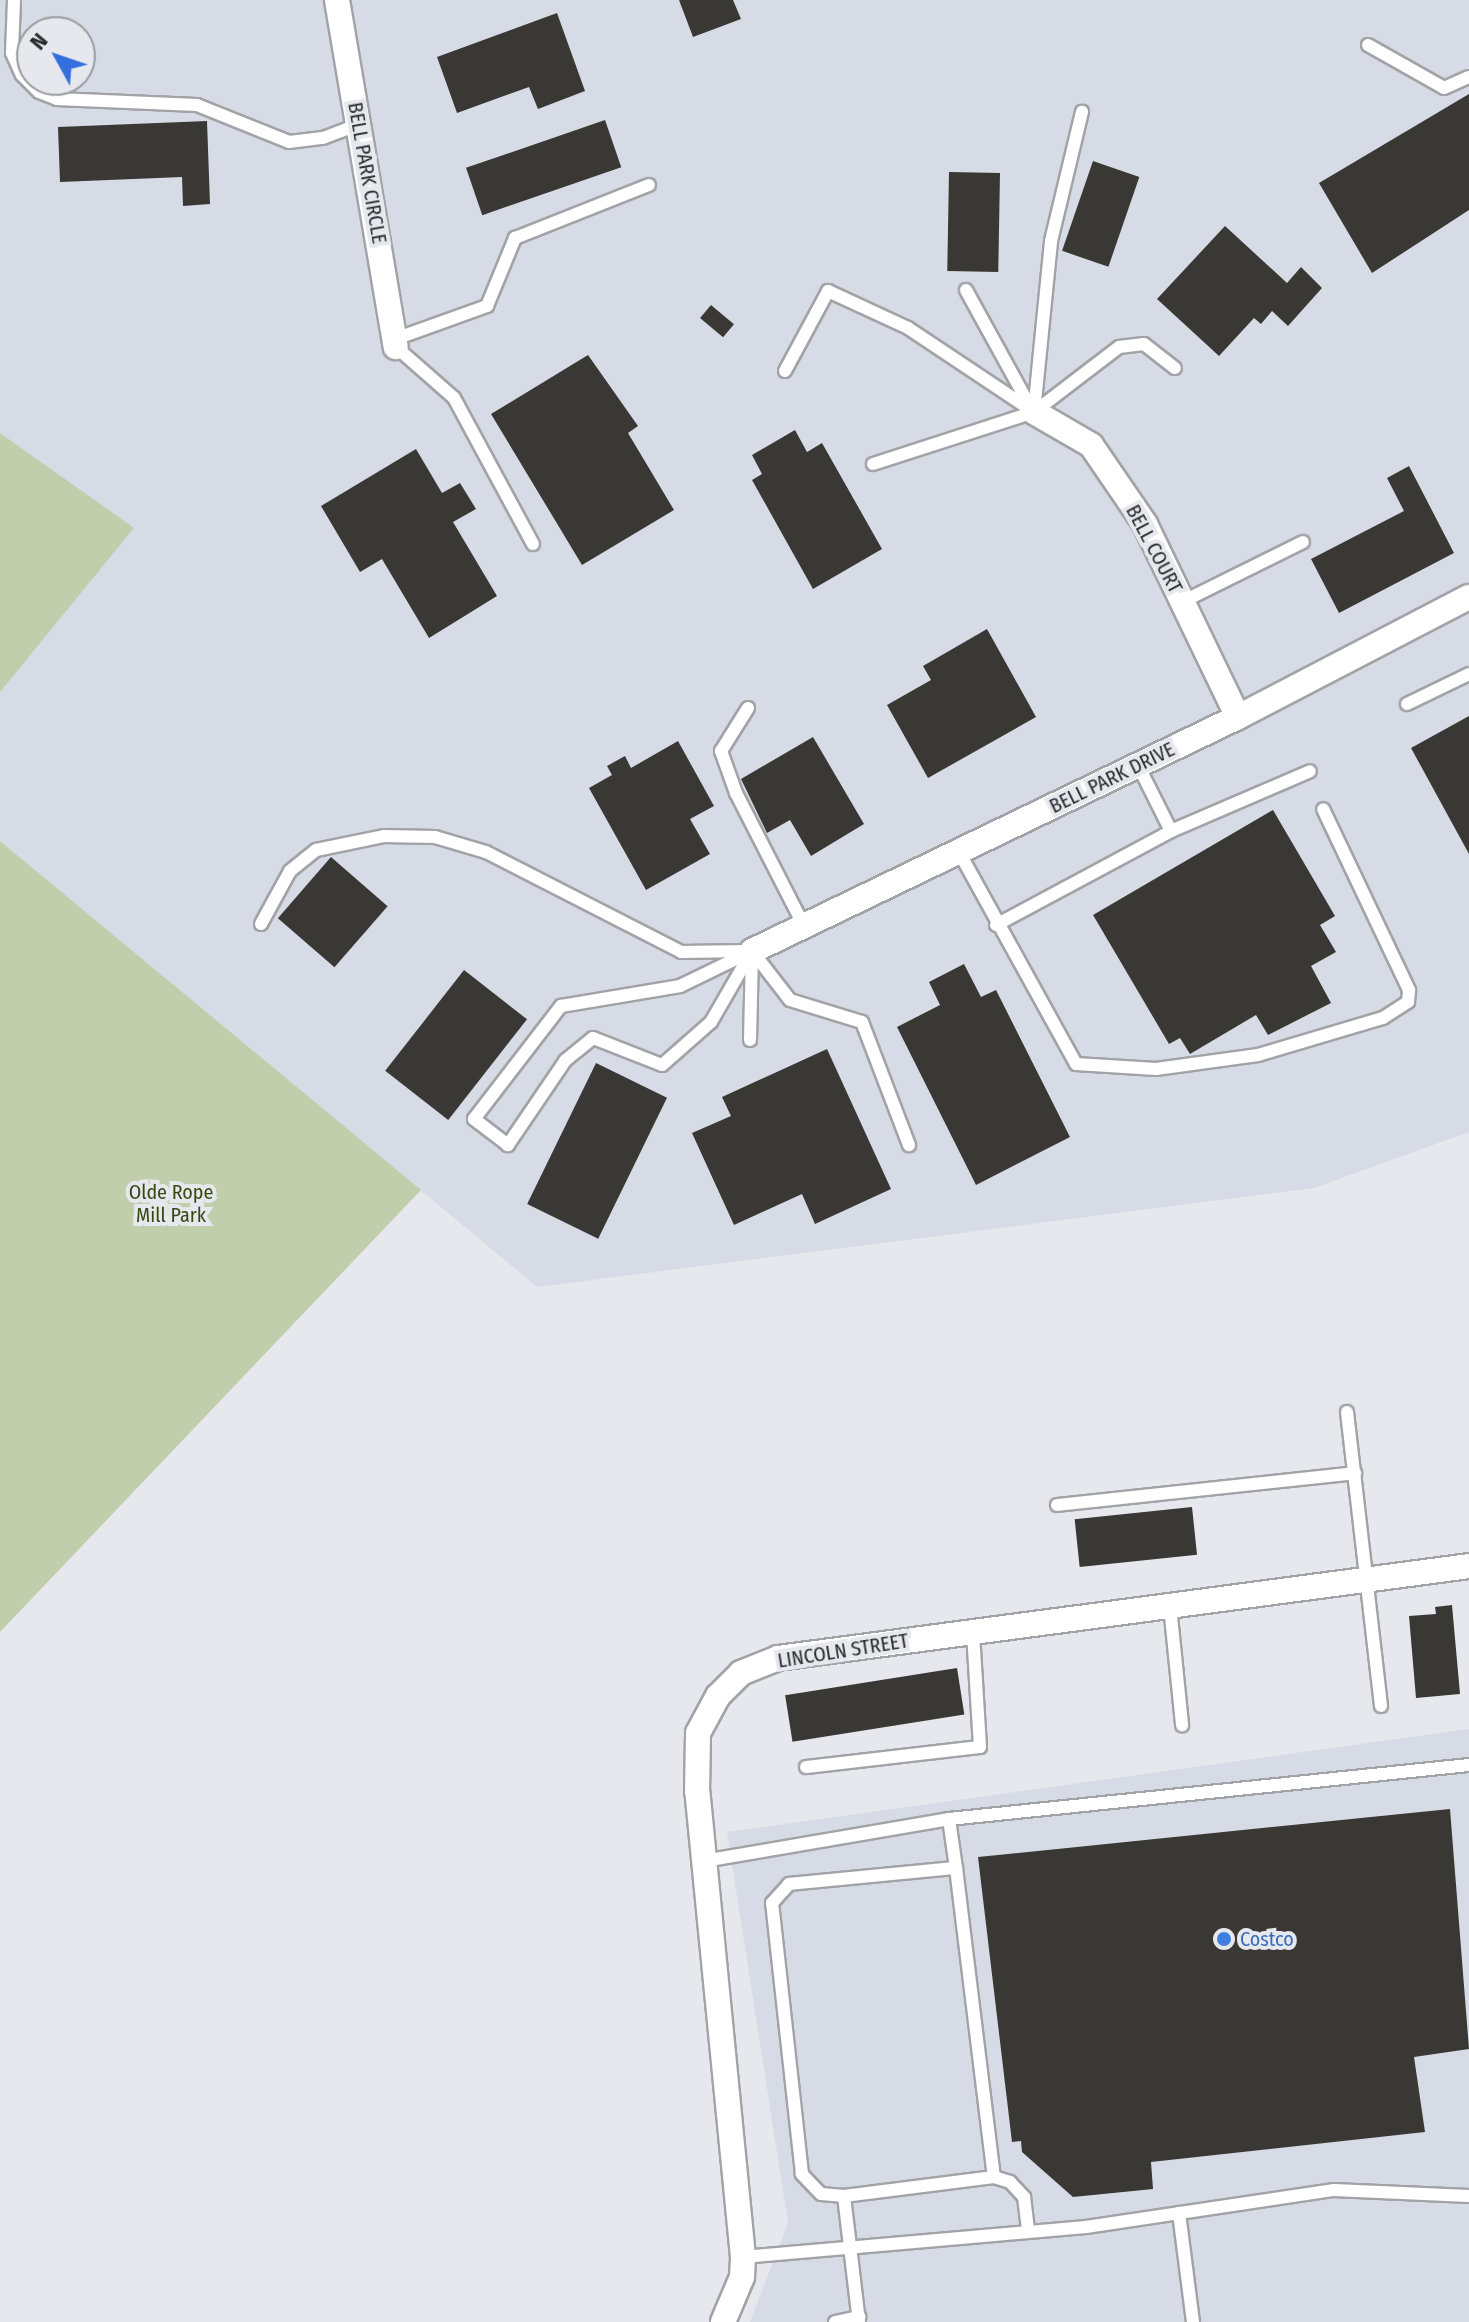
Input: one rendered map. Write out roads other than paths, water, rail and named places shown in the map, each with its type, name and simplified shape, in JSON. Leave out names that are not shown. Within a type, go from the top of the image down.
[{"type":"street","name":"BELL PARK CIRCLE","points":[[337,0],[396,343]]},
{"type":"street","name":"BELL COURT","points":[[1034,412],[1091,445],[1145,524],[1238,717]]},
{"type":"street","name":"BELL PARK DRIVE","points":[[752,951],[1238,717],[1469,597]]},
{"type":"street","name":"LINCOLN STREET","points":[[723,2322],[742,2277],[743,2257],[697,1792],[698,1733],[718,1696],[741,1673],[778,1658],[1469,1566]]},
{"type":"lane","points":[[14,0],[12,53],[22,75],[39,92],[57,99],[197,105],[289,142],[323,138],[359,124]]},
{"type":"lane","points":[[1368,45],[1444,88],[1469,77]]},
{"type":"lane","points":[[1034,412],[1051,241],[1082,112]]},
{"type":"lane","points":[[533,544],[454,398],[396,343],[487,306],[515,238],[649,185]]},
{"type":"lane","points":[[966,290],[1034,412]]},
{"type":"lane","points":[[785,371],[828,291],[908,328],[1034,412]]},
{"type":"lane","points":[[873,464],[1034,412],[1119,347],[1144,344],[1175,368]]},
{"type":"lane","points":[[1182,602],[1303,542]]},
{"type":"lane","points":[[1407,704],[1469,674]]},
{"type":"lane","points":[[748,708],[721,751],[736,793],[804,926]]},
{"type":"lane","points":[[1138,765],[1171,831]]},
{"type":"lane","points":[[996,925],[1171,831],[1310,771]]},
{"type":"lane","points":[[959,852],[1069,1055],[1085,1067],[1156,1069],[1258,1055],[1401,1011],[1409,990],[1323,809]]},
{"type":"lane","points":[[261,924],[290,871],[316,850],[384,836],[435,837],[486,852],[681,952],[752,951]]},
{"type":"lane","points":[[752,951],[711,1022],[662,1065],[593,1038],[565,1061],[508,1145],[474,1119],[561,1006],[680,986],[752,951]]},
{"type":"lane","points":[[750,1040],[752,951]]},
{"type":"lane","points":[[752,951],[790,1000],[862,1022],[909,1145]]},
{"type":"lane","points":[[1347,1412],[1369,1579],[1381,1706]]},
{"type":"lane","points":[[1057,1505],[1355,1473]]},
{"type":"lane","points":[[1170,1606],[1182,1725]]},
{"type":"lane","points":[[806,1767],[980,1747],[973,1632]]},
{"type":"lane","points":[[704,1861],[949,1819],[1469,1765]]},
{"type":"lane","points":[[949,1819],[994,2177]]},
{"type":"lane","points":[[956,1868],[789,1884],[772,1903],[802,2174],[821,2194],[844,2196],[994,2177],[1010,2182],[1024,2197],[1028,2231]]},
{"type":"lane","points":[[743,2257],[850,2244],[1028,2231],[1334,2190],[1469,2196]]},
{"type":"lane","points":[[835,2322],[859,2320],[844,2196]]},
{"type":"lane","points":[[1179,2213],[1193,2322]]},
{"type":"place","name":"Costco","points":[[1224,1939]]},
{"type":"park label","name":"Olde Rope Mill Park","points":[[171,1204]]}]
